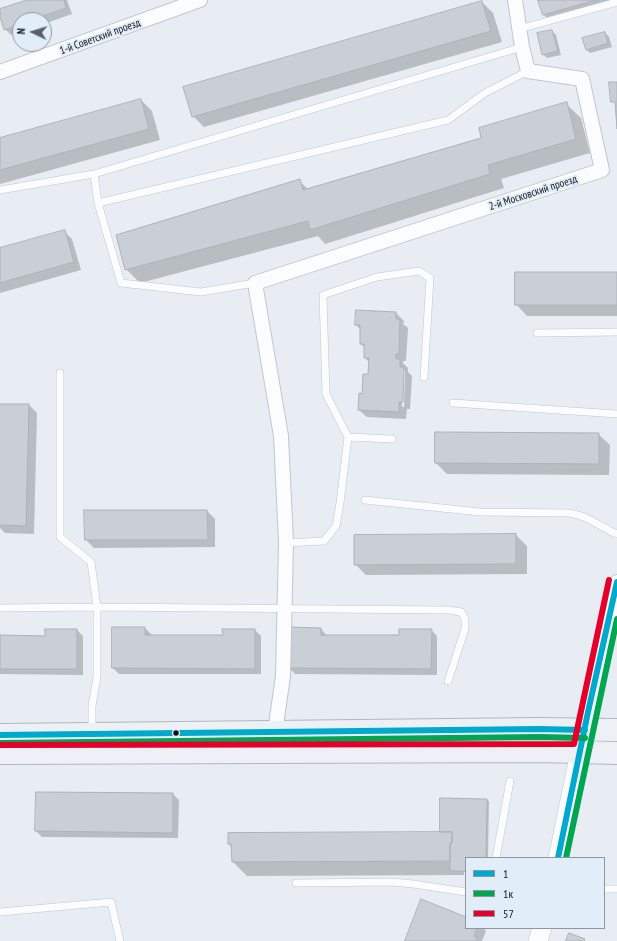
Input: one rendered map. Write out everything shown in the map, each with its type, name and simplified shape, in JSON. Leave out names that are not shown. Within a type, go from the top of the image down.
[{"type":"main road","points":[[0,735],[539,729],[617,730]]},
{"type":"main road","points":[[558,857],[584,730]]},
{"type":"main road","points":[[0,753],[507,751],[617,753]]},
{"type":"main road","points":[[538,941],[542,929]]},
{"type":"street","name":"1-й Советский проезд","points":[[0,72],[200,0]]},
{"type":"street","points":[[515,0],[522,47],[528,71]]},
{"type":"street","name":"2-й Московский проезд","points":[[255,283],[602,170],[582,80],[528,71]]},
{"type":"street","points":[[255,283],[281,436],[286,542],[283,676],[275,732]]},
{"type":"street","points":[[584,730],[617,582]]},
{"type":"lane","points":[[519,29],[617,2]]},
{"type":"lane","points":[[0,190],[94,174],[522,47]]},
{"type":"lane","points":[[98,203],[448,120],[485,93],[528,71]]},
{"type":"lane","points":[[94,174],[98,203],[121,283],[201,292],[255,283]]},
{"type":"lane","points":[[286,542],[324,541],[336,526],[340,503],[348,437],[326,394],[323,295],[377,277],[419,271],[430,278],[424,377]]},
{"type":"lane","points":[[537,333],[617,332]]},
{"type":"lane","points":[[60,373],[60,537],[91,562],[97,607],[97,677],[92,706],[92,734]]},
{"type":"lane","points":[[453,403],[617,414]]},
{"type":"lane","points":[[348,437],[392,439]]},
{"type":"lane","points":[[365,500],[480,512],[570,513],[582,515],[601,527],[617,534]]},
{"type":"lane","points":[[0,608],[97,607],[449,610],[461,612],[465,618],[465,629],[448,681]]},
{"type":"lane","points":[[496,857],[510,781]]},
{"type":"lane","points":[[296,883],[392,882],[465,892]]},
{"type":"lane","points":[[605,889],[617,889]]},
{"type":"lane","points":[[0,912],[110,902],[120,941]]},
{"type":"building","points":[[27,0],[64,0],[66,8],[52,13],[12,12],[12,27],[4,30],[0,17],[0,9]]},
{"type":"building","points":[[538,0],[596,0],[543,15]]},
{"type":"building","points":[[482,1],[491,31],[192,117],[183,87]]},
{"type":"building","points":[[552,30],[558,51],[542,55],[537,33]]},
{"type":"building","points":[[605,32],[608,43],[586,50],[582,38]]},
{"type":"building","points":[[609,82],[617,82],[617,129],[615,102],[611,102]]},
{"type":"building","points":[[141,99],[149,129],[0,170],[0,138]]},
{"type":"building","points":[[567,102],[576,139],[488,165],[490,174],[310,230],[308,221],[125,270],[116,235],[300,179],[303,190],[481,138],[479,128]]},
{"type":"building","points":[[65,230],[74,262],[0,283],[0,248]]},
{"type":"building","points":[[515,272],[617,272],[617,305],[515,305]]},
{"type":"building","points":[[356,310],[396,312],[396,319],[400,319],[399,354],[396,354],[396,359],[400,359],[400,367],[404,367],[403,402],[399,402],[399,412],[358,410],[359,393],[362,394],[363,374],[368,374],[369,358],[364,358],[364,344],[360,344],[360,325],[355,325]]},
{"type":"building","points":[[0,404],[29,404],[26,526],[0,525]]},
{"type":"building","points":[[435,432],[599,433],[599,464],[435,463]]},
{"type":"building","points":[[84,510],[207,510],[208,540],[85,540]]},
{"type":"building","points":[[516,534],[516,564],[354,565],[354,535]]},
{"type":"building","points":[[112,627],[145,627],[145,635],[223,635],[222,629],[255,629],[255,669],[112,668]]},
{"type":"building","points":[[288,627],[321,628],[321,635],[399,635],[399,629],[432,629],[431,669],[288,668]]},
{"type":"building","points":[[45,629],[77,629],[77,669],[0,669],[0,635],[45,636]]},
{"type":"building","points":[[36,792],[173,793],[173,833],[35,831]]},
{"type":"building","points":[[440,798],[487,799],[486,857],[465,857],[465,871],[450,871],[450,843],[452,843],[452,832],[440,832]]},
{"type":"building","points":[[452,832],[452,843],[450,843],[450,861],[232,862],[231,844],[228,844],[228,833]]},
{"type":"building","points":[[421,899],[465,917],[465,929],[477,929],[474,936],[477,938],[476,941],[405,941]]},
{"type":"building","points":[[569,933],[585,939],[584,941],[566,941]]},
{"type":"transit line","name":"57","points":[[0,745],[574,744],[609,580]]},
{"type":"transit line","name":"1","points":[[558,857],[617,582]]},
{"type":"transit line","name":"1к","points":[[566,857],[617,619]]},
{"type":"transit line","name":"1","points":[[0,735],[539,729],[585,730]]},
{"type":"transit line","name":"1к","points":[[0,743],[539,737],[585,738]]}]
